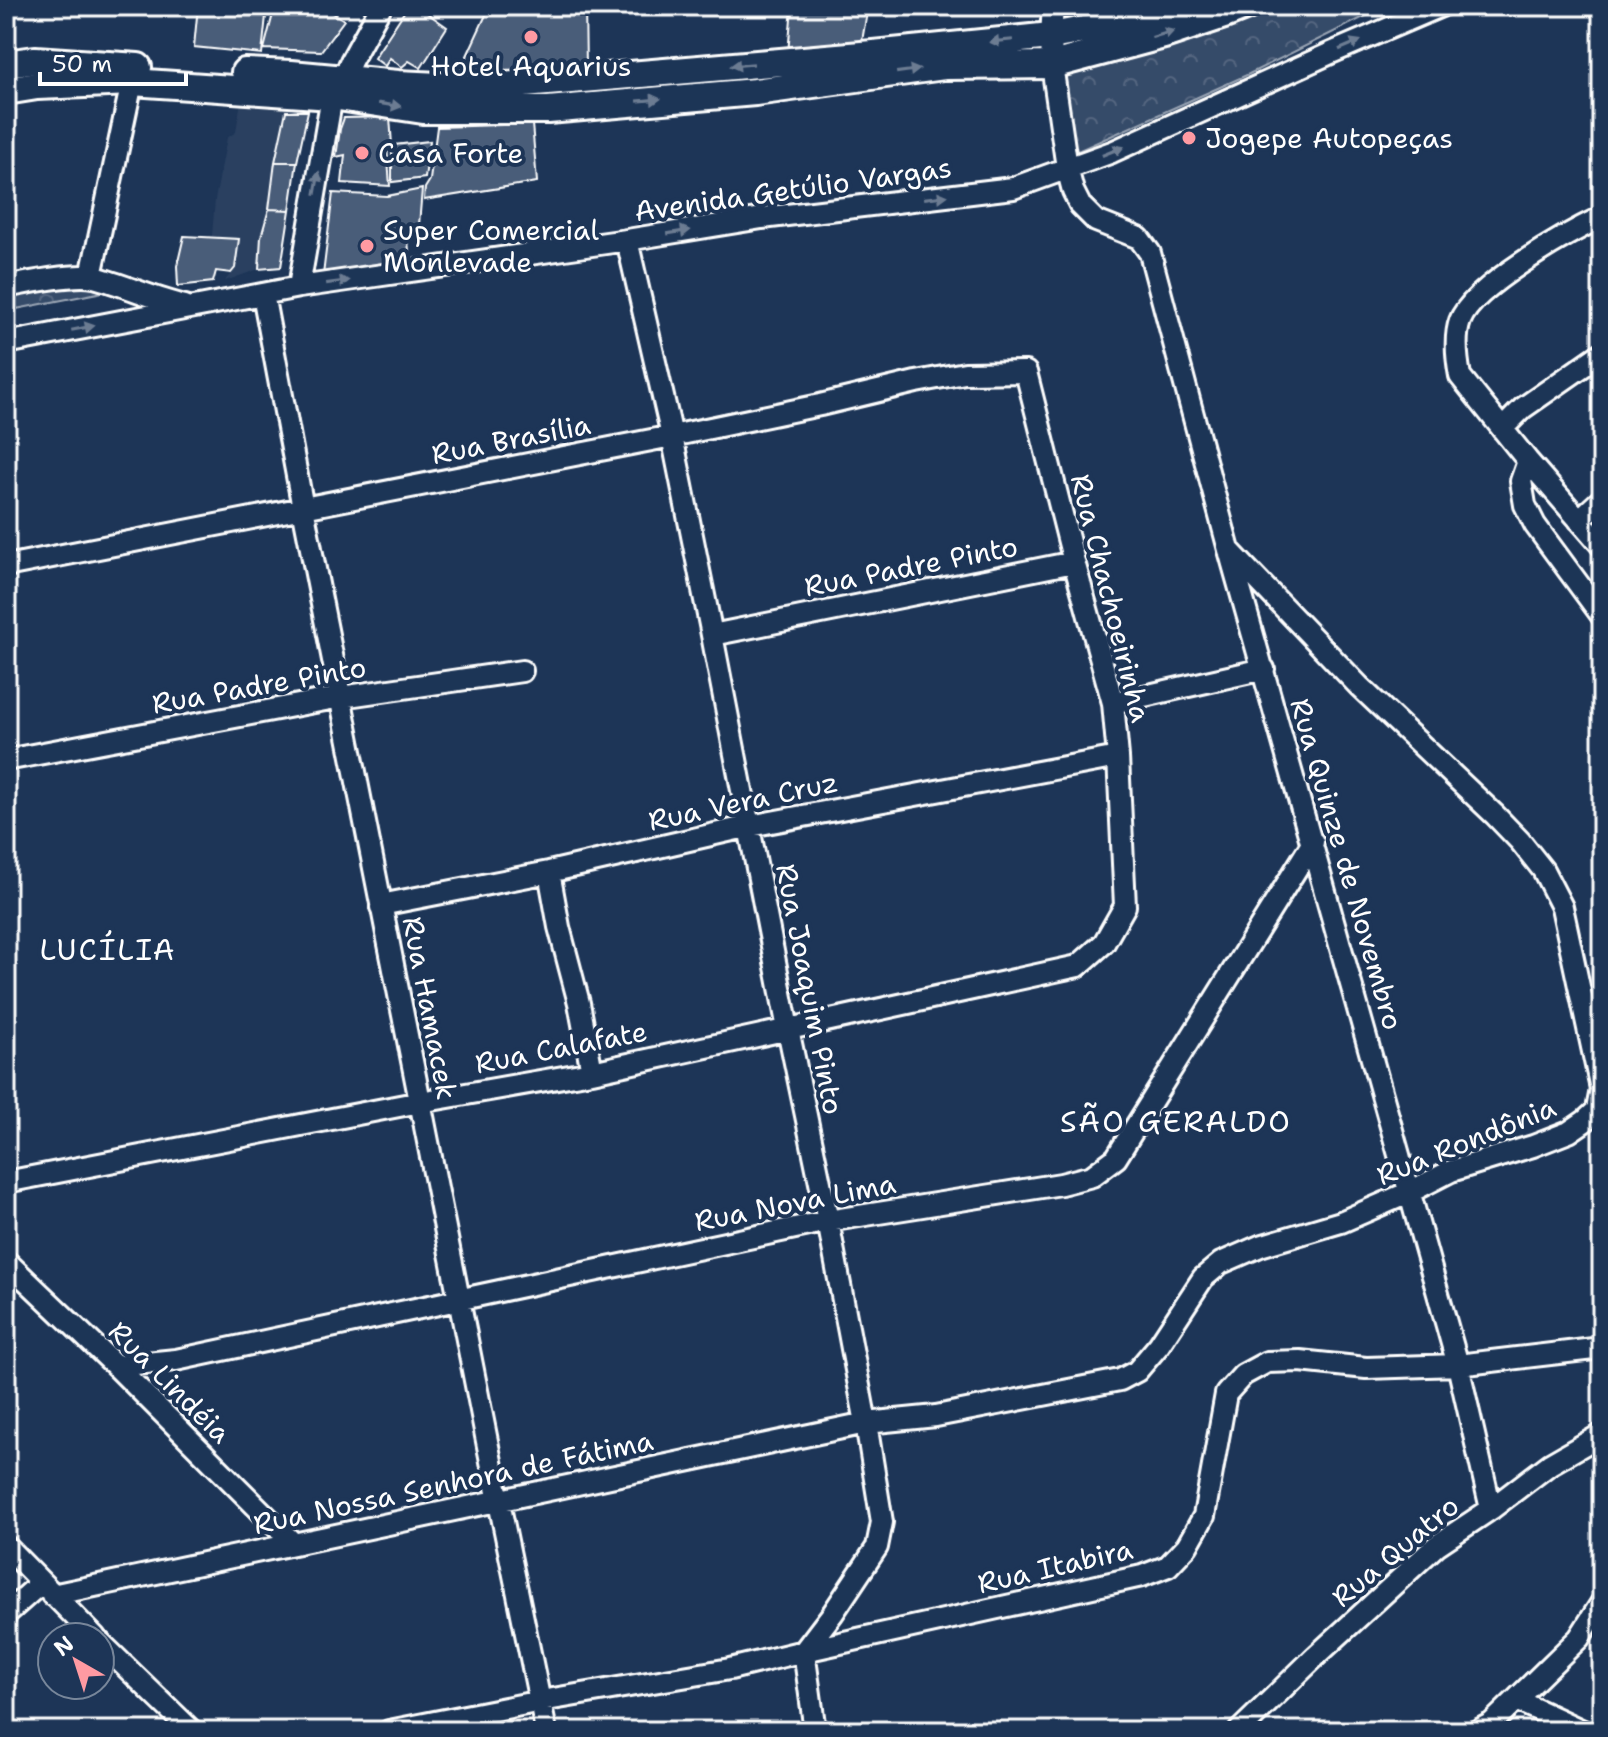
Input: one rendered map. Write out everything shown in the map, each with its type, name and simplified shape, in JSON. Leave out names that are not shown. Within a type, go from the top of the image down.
[{"type":"main road","points":[[6,91],[37,86],[132,82],[338,88],[479,88],[1051,36],[1144,19],[1187,6]]},
{"type":"main road","points":[[6,64],[35,60],[291,74],[319,94],[338,88],[423,110],[548,110],[755,92],[944,66],[1052,65],[1164,35],[1247,6]]},
{"type":"street","points":[[299,287],[338,88],[381,6]]},
{"type":"street","points":[[1053,6],[1052,65],[1067,168]]},
{"type":"street","name":"Avenida Getúlio Vargas","points":[[6,343],[299,287],[762,218],[1013,188],[1112,152],[1441,6]]},
{"type":"street","points":[[91,276],[132,82]]},
{"type":"street","name":"Rua Quinze de Novembro","points":[[1067,168],[1080,205],[1096,221],[1139,238],[1150,253],[1229,550],[1458,1365],[1491,1509]]},
{"type":"street","points":[[1602,217],[1574,230],[1506,274],[1476,299],[1460,321],[1457,351],[1460,376],[1602,546]]},
{"type":"street","name":"Rua Joaquim Pinto","points":[[627,240],[672,436],[750,826],[828,1221],[882,1522],[877,1547],[804,1651]]},
{"type":"street","name":"Avenida Getúlio Vargas","points":[[6,287],[91,276],[191,307]]},
{"type":"street","name":"Rua Hamacek","points":[[263,294],[381,907],[546,1731]]},
{"type":"street","points":[[1502,429],[1523,408],[1602,353]]},
{"type":"street","name":"Rua Brasília","points":[[6,566],[672,436],[916,382],[965,373],[1026,372]]},
{"type":"street","name":"Rua Chachoeirinha","points":[[1026,372],[1113,703],[1118,757],[1125,906],[1104,943],[1078,966]]},
{"type":"street","points":[[1528,461],[1521,481],[1525,505],[1535,525],[1602,616]]},
{"type":"street","points":[[1579,520],[1602,499]]},
{"type":"street","name":"Rua Rondônia","points":[[866,1423],[936,1416],[1120,1380],[1137,1371],[1159,1345],[1203,1278],[1221,1263],[1260,1246],[1341,1222],[1451,1171],[1569,1132],[1597,1110],[1601,1089],[1562,907],[1543,870],[1520,841],[1359,686],[1229,550]]},
{"type":"street","name":"Rua Padre Pinto","points":[[712,635],[1074,562]]},
{"type":"street","points":[[1113,703],[1264,669]]},
{"type":"street","name":"Rua Padre Pinto","points":[[6,760],[341,697],[522,671]]},
{"type":"street","name":"Rua Vera Cruz","points":[[381,907],[750,826],[1118,757]]},
{"type":"street","name":"Rua Nova Lima","points":[[116,1366],[176,1360],[828,1221],[1061,1184],[1092,1176],[1116,1158],[1313,842]]},
{"type":"street","points":[[549,872],[592,1072]]},
{"type":"street","name":"Rua Calafate","points":[[6,1182],[592,1072],[1078,966]]},
{"type":"street","name":"Rua Lindéia","points":[[6,1261],[294,1544]]},
{"type":"street","name":"Rua Itabira","points":[[389,1731],[730,1669],[1142,1576],[1168,1566],[1187,1546],[1204,1516],[1226,1394],[1243,1375],[1267,1362],[1300,1361],[1366,1368],[1458,1365],[1602,1348]]},
{"type":"street","name":"Rua Nossa Senhora de Fátima","points":[[47,1589],[294,1544],[866,1423]]},
{"type":"street","name":"Rua Quatro","points":[[1239,1731],[1437,1545],[1550,1464],[1602,1434]]},
{"type":"street","points":[[6,1546],[79,1621]]},
{"type":"street","points":[[6,1614],[47,1589]]},
{"type":"street","points":[[1477,1731],[1492,1723],[1579,1638],[1602,1602]]},
{"type":"street","points":[[804,1651],[815,1731]]},
{"type":"street","points":[[116,1657],[192,1731]]},
{"type":"street","points":[[1516,1700],[1583,1731]]},
{"type":"shaded area","points":[[286,98],[269,209],[261,237],[259,269],[225,281],[235,268],[239,239],[212,236],[215,200],[227,138],[236,132],[241,101]]},
{"type":"green space","points":[[1260,6],[1386,6],[1249,74],[1071,154],[1065,70]]},
{"type":"green space","points":[[62,284],[103,292],[6,311],[6,296]]},
{"type":"building","points":[[198,6],[267,6],[262,54],[194,47]]},
{"type":"building","points":[[287,6],[322,6],[344,20],[321,51],[264,49],[274,10]]},
{"type":"building","points":[[408,6],[417,6],[447,27],[421,68],[409,61],[402,67],[390,58],[385,66],[374,58]]},
{"type":"building","name":"Hotel Aquarius","points":[[490,6],[585,6],[586,68],[460,71]]},
{"type":"building","points":[[792,6],[868,6],[861,47],[788,54]]},
{"type":"building","points":[[286,111],[308,111],[297,162],[275,162]]},
{"type":"building","name":"Casa Forte","points":[[390,117],[392,145],[387,146],[390,186],[342,183],[345,155],[336,157],[344,118]]},
{"type":"building","points":[[532,124],[537,182],[424,200],[425,188],[430,180],[437,127]]},
{"type":"building","points":[[430,141],[425,178],[392,182],[394,145]]},
{"type":"building","points":[[275,162],[297,162],[290,210],[269,209]]},
{"type":"building","name":"Super Comercial Monlevade","points":[[422,189],[419,225],[407,228],[410,263],[323,275],[333,193],[387,196]]},
{"type":"building","points":[[269,209],[290,210],[281,267],[259,269],[261,237]]},
{"type":"building","points":[[184,236],[239,239],[235,268],[231,273],[216,271],[213,282],[178,286],[177,266]]},
{"type":"place","name":"Hotel Aquarius","points":[[531,37]]},
{"type":"place","name":"Jogepe Autopeças","points":[[1189,138]]},
{"type":"place","name":"Casa Forte","points":[[362,153]]},
{"type":"place","name":"Super Comercial Monlevade","points":[[367,246]]},
{"type":"district","name":"LUCÍLIA","points":[[108,949]]},
{"type":"district","name":"SÃO GERALDO","points":[[1176,1121]]}]
